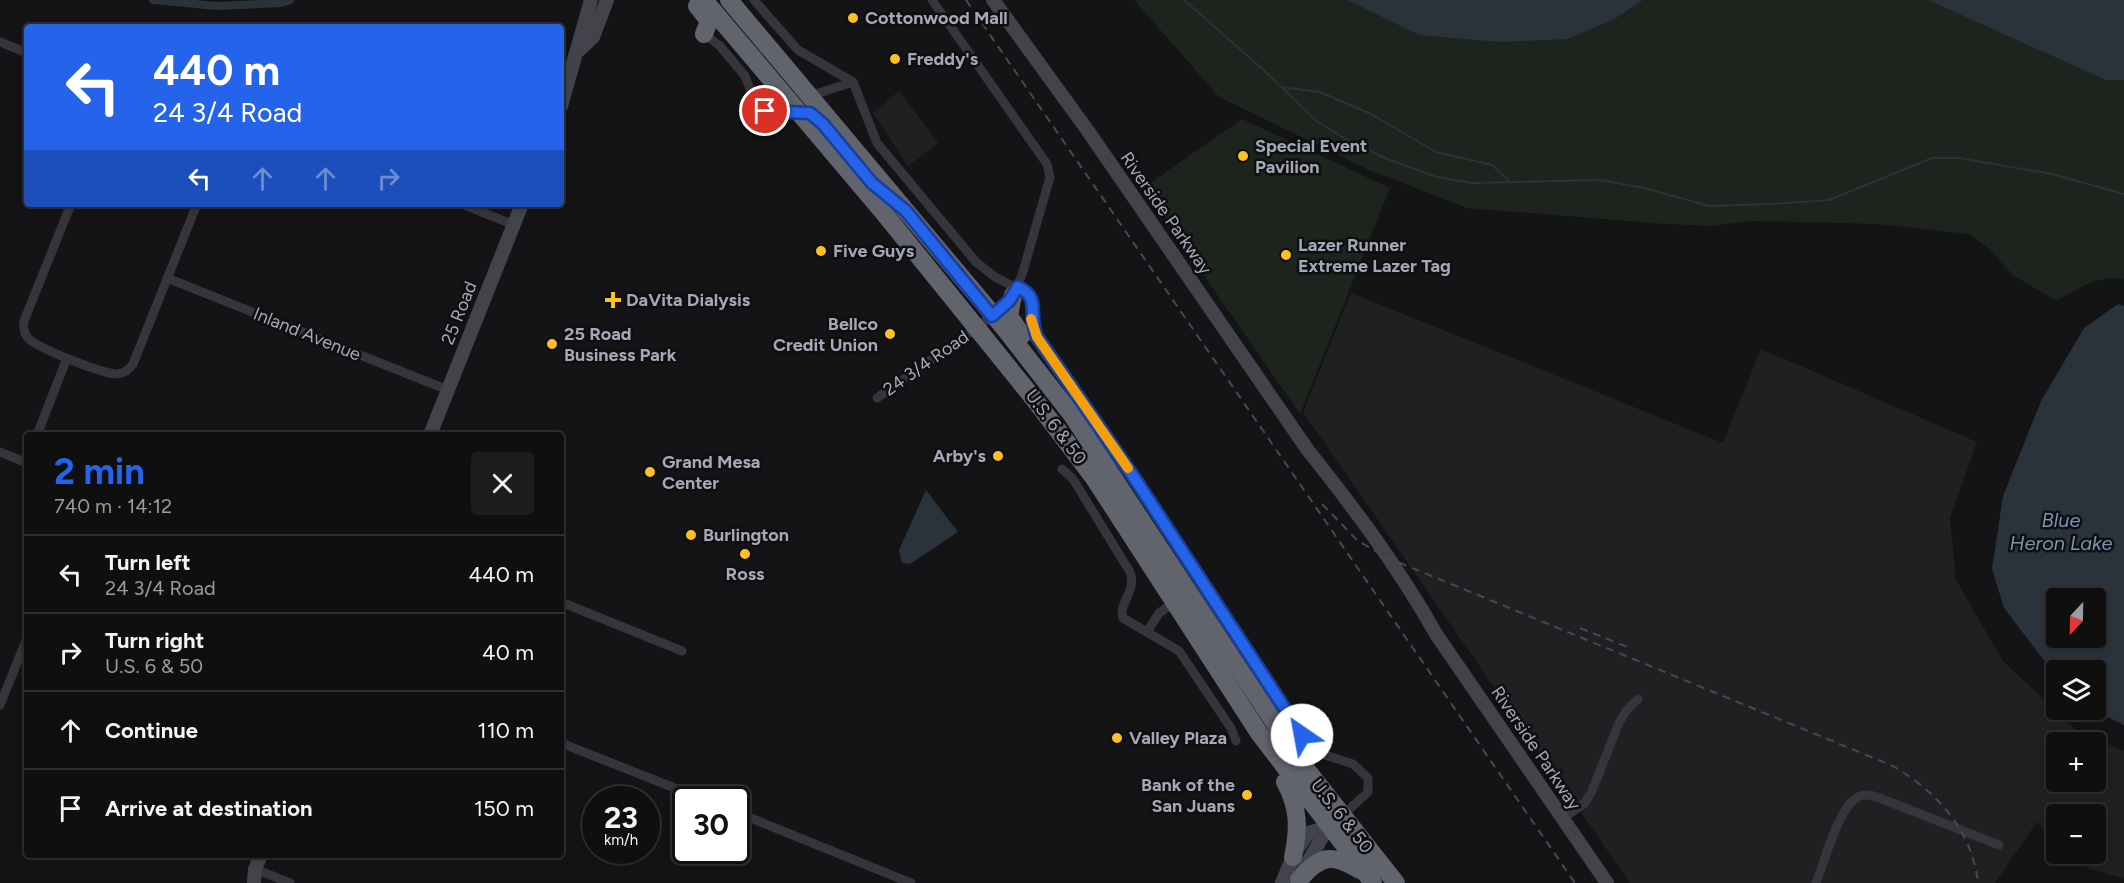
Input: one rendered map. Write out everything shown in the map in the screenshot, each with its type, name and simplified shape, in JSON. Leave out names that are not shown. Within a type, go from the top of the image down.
[{"type":"highway","points":[[692,0],[709,21],[704,34]]},
{"type":"highway","name":"U.S. 6 & 50","points":[[704,0],[980,326],[1094,478],[1259,733],[1335,822],[1396,883]]},
{"type":"highway","name":"U.S. 6 & 50","points":[[729,0],[906,211],[980,326],[1072,415],[1262,705],[1369,878]]},
{"type":"highway","points":[[718,17],[747,38],[795,93],[810,96]]},
{"type":"highway","points":[[797,111],[810,113],[823,124],[872,183],[906,211]]},
{"type":"highway","points":[[1015,291],[1009,316],[1076,406],[1088,439]]},
{"type":"highway","points":[[1175,602],[1187,605],[1242,687],[1262,705]]},
{"type":"highway","points":[[1259,733],[1263,749],[1286,782],[1296,807],[1299,822],[1293,857]]},
{"type":"highway","points":[[1293,882],[1314,862],[1327,858],[1343,861],[1369,878]]},
{"type":"main road","points":[[564,97],[579,50],[581,30],[591,0]]},
{"type":"main road","points":[[579,50],[593,37],[607,0]]},
{"type":"main road","name":"Riverside Parkway","points":[[993,0],[1088,131],[1307,449],[1345,496],[1413,593],[1436,634],[1607,883]]},
{"type":"main road","name":"25 Road","points":[[431,432],[521,207]]},
{"type":"main road","points":[[1293,882],[1293,857],[1311,830],[1335,822]]},
{"type":"main road","points":[[1293,882],[1335,822]]},
{"type":"main road","points":[[243,883],[255,876],[260,858]]},
{"type":"street","points":[[754,0],[798,50],[853,82],[877,143],[976,262],[1015,291],[1032,296],[1032,327],[1037,337],[1135,479],[1302,735],[1319,753],[1353,764],[1365,773],[1369,782],[1368,792],[1335,822]]},
{"type":"street","points":[[932,0],[1050,171],[1015,291]]},
{"type":"street","points":[[704,34],[720,46],[745,76],[755,102],[765,111],[797,111]]},
{"type":"street","points":[[0,42],[24,51]]},
{"type":"street","points":[[810,96],[853,82]]},
{"type":"street","points":[[70,207],[24,325],[26,336],[67,358],[115,374],[128,370],[133,364],[196,207]]},
{"type":"street","points":[[469,207],[514,225]]},
{"type":"street","name":"Inland Avenue","points":[[167,278],[448,390]]},
{"type":"street","name":"24 3/4 Road","points":[[876,398],[980,326],[1015,291]]},
{"type":"street","points":[[38,432],[67,358]]},
{"type":"street","points":[[0,452],[24,461]]},
{"type":"street","points":[[1062,469],[1073,479],[1130,572],[1132,584],[1122,615],[1184,657],[1232,728],[1236,741]]},
{"type":"street","points":[[1147,632],[1156,616],[1175,602]]},
{"type":"street","points":[[564,603],[682,651]]},
{"type":"street","points":[[0,705],[24,645]]},
{"type":"street","points":[[1562,819],[1585,803],[1619,723],[1638,699]]},
{"type":"street","points":[[564,744],[672,787]]},
{"type":"street","points":[[1816,883],[1842,817],[1856,797],[1866,795],[1877,797],[1999,845]]},
{"type":"street","points":[[750,818],[911,883]]},
{"type":"street","points":[[255,876],[290,883]]},
{"type":"shaded area","points":[[1134,0],[1347,0],[1419,35],[1613,20],[1643,0],[1928,0],[2106,79],[2124,80],[2124,279],[2097,281],[2057,301],[2013,275],[1987,247],[1969,234],[1878,224],[1753,221],[1711,226],[1665,224],[1467,208],[1369,170],[1219,97]]},
{"type":"shaded area","points":[[899,91],[938,143],[908,166],[873,113]]},
{"type":"shaded area","points":[[1242,119],[1390,188],[1300,414],[1143,188]]},
{"type":"shaded area","points":[[1351,293],[1723,443],[1761,349],[1977,442],[1950,518],[1956,580],[2003,661],[2046,702],[2046,720],[2065,720],[2079,732],[2046,732],[2046,792],[2106,792],[2106,743],[2124,751],[2124,878],[2089,869],[2083,864],[2106,864],[2106,804],[2046,804],[2046,831],[2037,822],[1995,883],[1630,883],[1303,412]]},
{"type":"water","points":[[1347,0],[1643,0],[1613,20],[1567,39],[1500,42],[1419,35]]},
{"type":"water","points":[[1928,0],[2124,0],[2124,80],[2106,80]]},
{"type":"water","name":"Blue Heron Lake","points":[[2118,304],[2124,306],[2124,725],[2106,717],[2106,660],[2046,660],[2046,663],[2004,608],[1992,569],[2003,496],[2041,401],[2084,328]]},
{"type":"water","points":[[926,490],[958,532],[910,564],[902,563],[899,550]]},
{"type":"waterway","points":[[153,0],[217,6],[282,3],[290,0]]},
{"type":"waterway","points":[[1184,0],[1266,72],[1315,120],[1344,138],[1387,159],[1437,177],[1472,183],[1600,180],[1644,188],[1709,206],[1771,204],[1829,200],[1932,158],[1959,158],[2052,174],[2124,194]]},
{"type":"waterway","points":[[1281,87],[1320,92],[1371,114],[1436,152],[1492,165],[1510,182]]},
{"type":"railway","points":[[966,0],[1575,883]]},
{"type":"railway","points":[[1322,504],[1358,541],[1388,558],[1893,766],[1924,788],[1950,814],[1968,846],[1978,883]]},
{"type":"railway","points":[[1580,628],[1630,648]]},
{"type":"slow traffic","points":[[1031,319],[1037,337],[1082,398],[1128,468]]},
{"type":"place","name":"Cottonwood Mall","points":[[853,18]]},
{"type":"place","name":"Freddy's","points":[[895,59]]},
{"type":"place","name":"Special Event Pavilion","points":[[1243,156]]},
{"type":"place","name":"Five Guys","points":[[821,251]]},
{"type":"place","name":"Lazer Runner Extreme Lazer Tag","points":[[1286,255]]},
{"type":"place","name":"DaVita Dialysis","points":[[613,300]]},
{"type":"place","name":"Bellco Credit Union","points":[[890,334]]},
{"type":"place","name":"25 Road Business Park","points":[[552,344]]},
{"type":"place","name":"Arby's","points":[[998,456]]},
{"type":"place","name":"Grand Mesa Center","points":[[650,472]]},
{"type":"place","name":"Burlington","points":[[691,535]]},
{"type":"place","name":"Ross","points":[[745,554]]},
{"type":"place","name":"Valley Plaza","points":[[1117,738]]},
{"type":"place","name":"Bank of the San Juans","points":[[1247,795]]},
{"type":"route","points":[[765,111],[810,113],[823,124],[872,183],[906,211],[992,316],[1009,301],[1018,287],[1032,296],[1032,327],[1037,337],[1082,398],[1302,735]]}]
